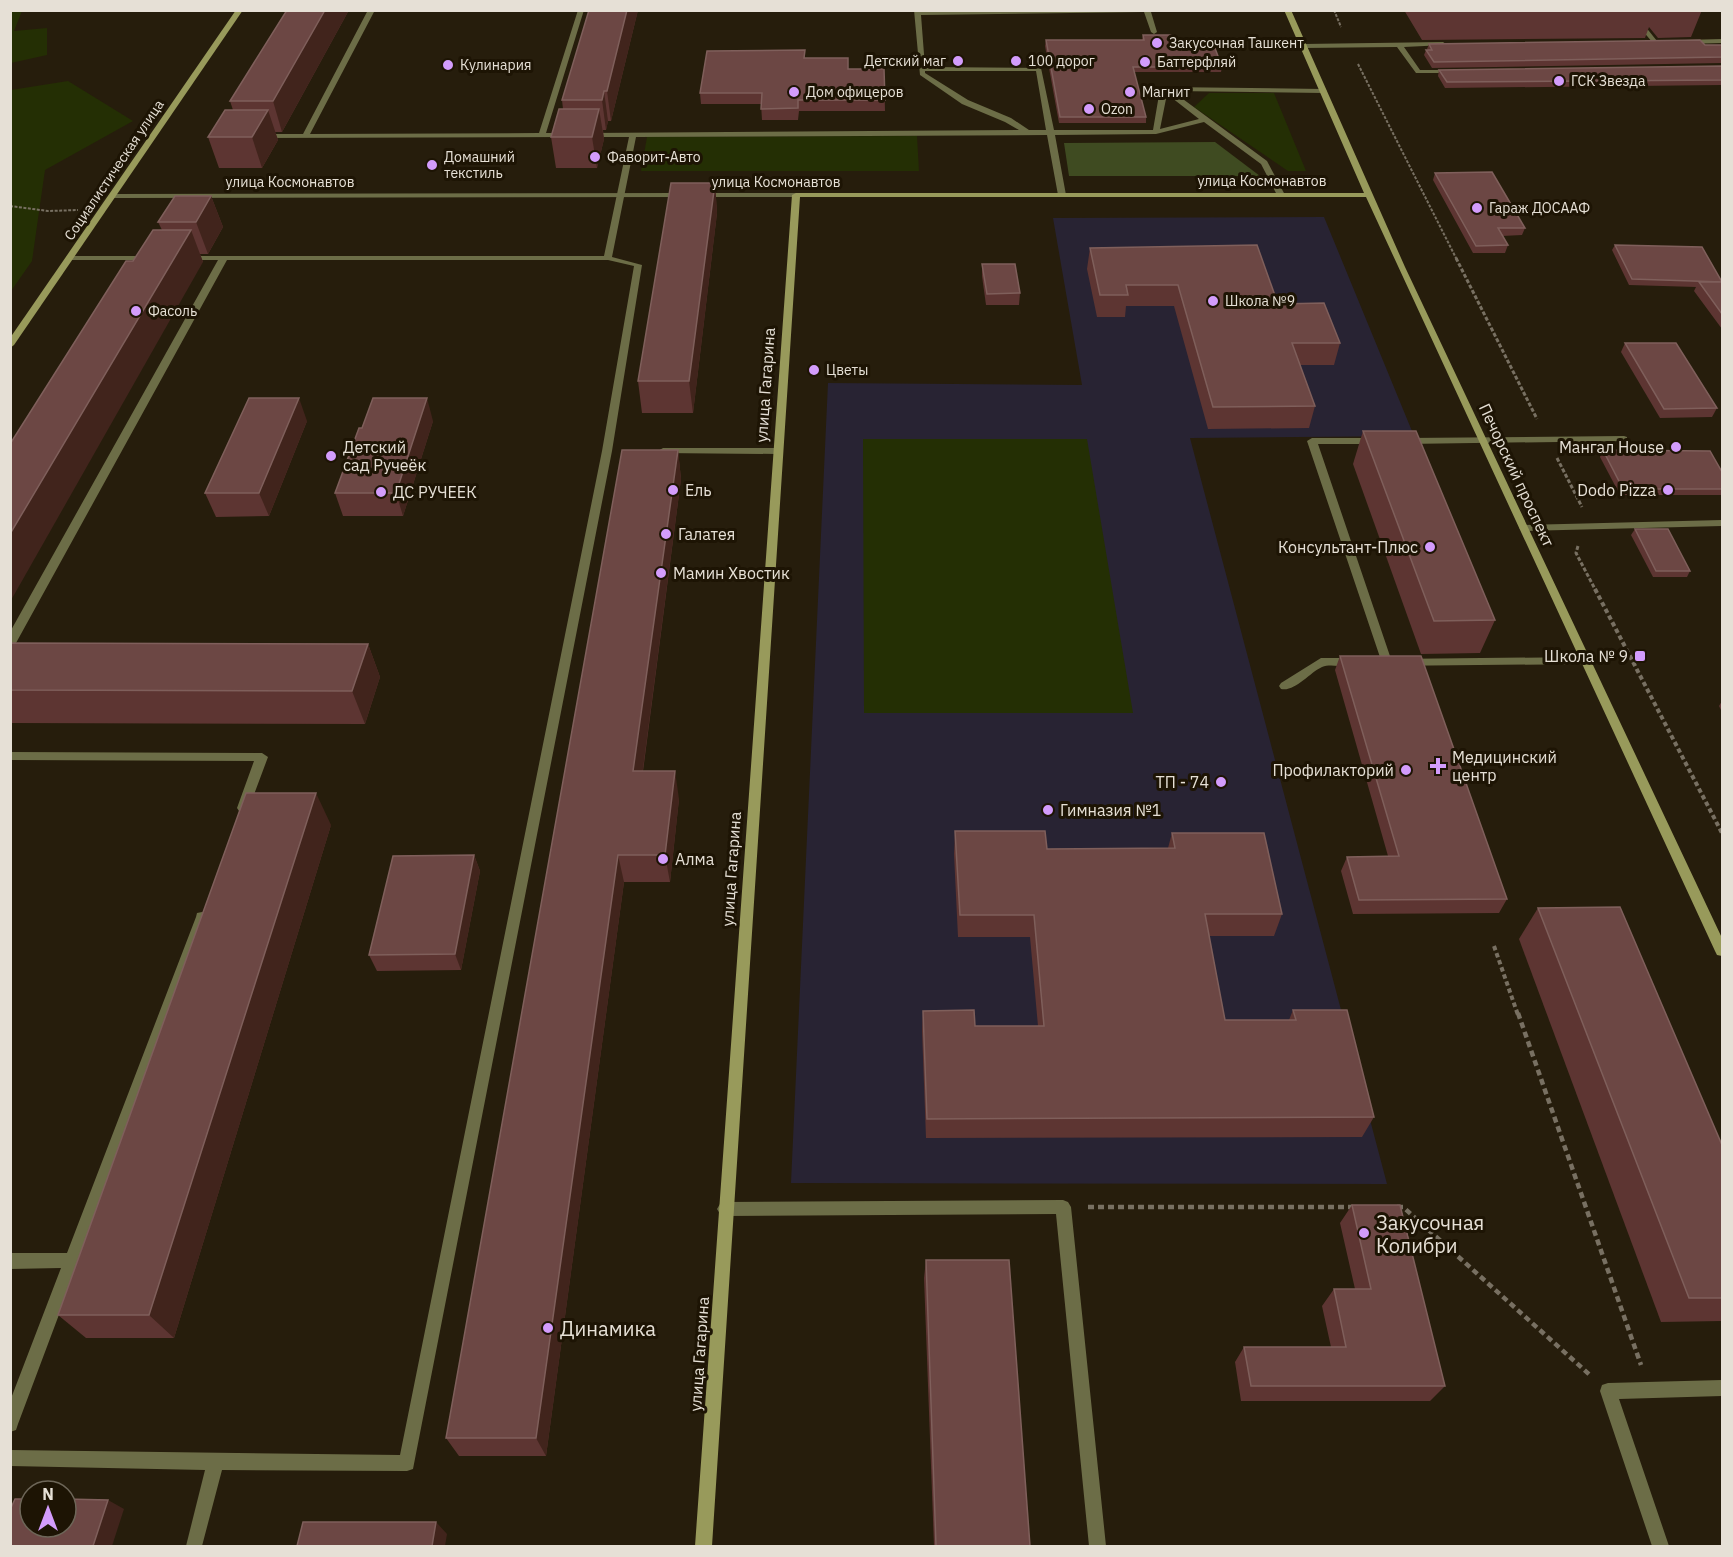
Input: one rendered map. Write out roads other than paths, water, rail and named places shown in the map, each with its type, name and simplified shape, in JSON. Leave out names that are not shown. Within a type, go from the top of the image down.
[{"type":"main road","name":"Социалистическая улица","points":[[10,345],[240,10]]},
{"type":"main road","name":"Печорский проспект","points":[[1287,10],[1368,195],[1586,662],[1717,927],[1722,951]]},
{"type":"main road","name":"улица Космонавтов","points":[[796,195],[1368,195]]},
{"type":"main road","name":"улица Гагарина","points":[[703,1546],[796,195]]},
{"type":"street","points":[[305,136],[372,10]]},
{"type":"street","points":[[542,135],[581,10]]},
{"type":"street","points":[[1026,132],[1008,120],[965,102],[922,74],[918,12],[1185,10]]},
{"type":"street","points":[[1628,10],[1655,42]]},
{"type":"street","points":[[1148,11],[1154,32]]},
{"type":"street","points":[[1677,42],[1722,41]]},
{"type":"street","points":[[1643,42],[1666,42]]},
{"type":"street","points":[[1303,46],[1457,44]]},
{"type":"street","points":[[1399,45],[1418,72],[1465,71]]},
{"type":"street","points":[[922,69],[1039,69],[1062,195]]},
{"type":"street","points":[[1164,89],[1323,91]]},
{"type":"street","points":[[1164,89],[1263,163],[1281,195]]},
{"type":"street","points":[[1156,132],[1164,89]]},
{"type":"street","points":[[253,136],[1156,132],[1206,119]]},
{"type":"street","points":[[608,258],[633,134]]},
{"type":"street","name":"улица Космонавтов","points":[[112,196],[796,195]]},
{"type":"street","points":[[70,258],[158,258]]},
{"type":"street","points":[[10,1458],[407,1463],[613,451],[638,266],[608,258],[180,258]]},
{"type":"street","points":[[10,643],[224,258]]},
{"type":"street","points":[[1376,662],[1312,441],[1624,439]]},
{"type":"street","points":[[654,451],[777,451]]},
{"type":"street","points":[[1524,528],[1722,523]]},
{"type":"street","points":[[1285,686],[1321,662],[1586,662]]},
{"type":"street","points":[[10,756],[262,757],[237,824]]},
{"type":"street","points":[[10,1424],[207,902]]},
{"type":"street","points":[[725,1209],[1063,1207],[1098,1546]]},
{"type":"street","points":[[10,1261],[72,1260]]},
{"type":"street","points":[[1660,1546],[1608,1391],[1722,1388]]},
{"type":"street","points":[[194,1546],[216,1462]]},
{"type":"place","name":"Закусочная Ташкент","points":[[1157,43]]},
{"type":"place","name":"Детский маг","points":[[958,61]]},
{"type":"place","name":"100 дорог","points":[[1016,61]]},
{"type":"place","name":"Баттерфляй","points":[[1145,62]]},
{"type":"place","name":"Кулинария","points":[[448,65]]},
{"type":"place","name":"ГСК Звезда","points":[[1559,81]]},
{"type":"place","name":"Дом офицеров","points":[[794,92]]},
{"type":"place","name":"Магнит","points":[[1130,92]]},
{"type":"place","name":"Ozon","points":[[1089,109]]},
{"type":"place","name":"Фаворит-Авто","points":[[595,157]]},
{"type":"place","name":"Домашний текстиль","points":[[432,165]]},
{"type":"place","name":"Гараж ДОСААФ","points":[[1477,208]]},
{"type":"place","name":"Школа №9","points":[[1213,301]]},
{"type":"place","name":"Фасоль","points":[[136,311]]},
{"type":"place","name":"Цветы","points":[[814,370]]},
{"type":"place","name":"Мангал House","points":[[1676,447]]},
{"type":"place","name":"Детский сад Ручеёк","points":[[331,456]]},
{"type":"place","name":"Ель","points":[[673,490]]},
{"type":"place","name":"Dodo Pizza","points":[[1668,490]]},
{"type":"place","name":"ДС РУЧЕЕК","points":[[381,492]]},
{"type":"place","name":"Галатея","points":[[666,534]]},
{"type":"place","name":"Консультант-Плюс","points":[[1430,547]]},
{"type":"place","name":"Мамин Хвостик","points":[[661,573]]},
{"type":"place","name":"Школа № 9","points":[[1640,656]]},
{"type":"place","name":"Медицинский центр","points":[[1438,766]]},
{"type":"place","name":"Профилакторий","points":[[1406,770]]},
{"type":"place","name":"ТП - 74","points":[[1221,782]]},
{"type":"place","name":"Гимназия №1","points":[[1048,810]]},
{"type":"place","name":"Алма","points":[[663,859]]},
{"type":"place","name":"Закусочная Колибри","points":[[1364,1233]]},
{"type":"place","name":"Динамика","points":[[548,1328]]}]
